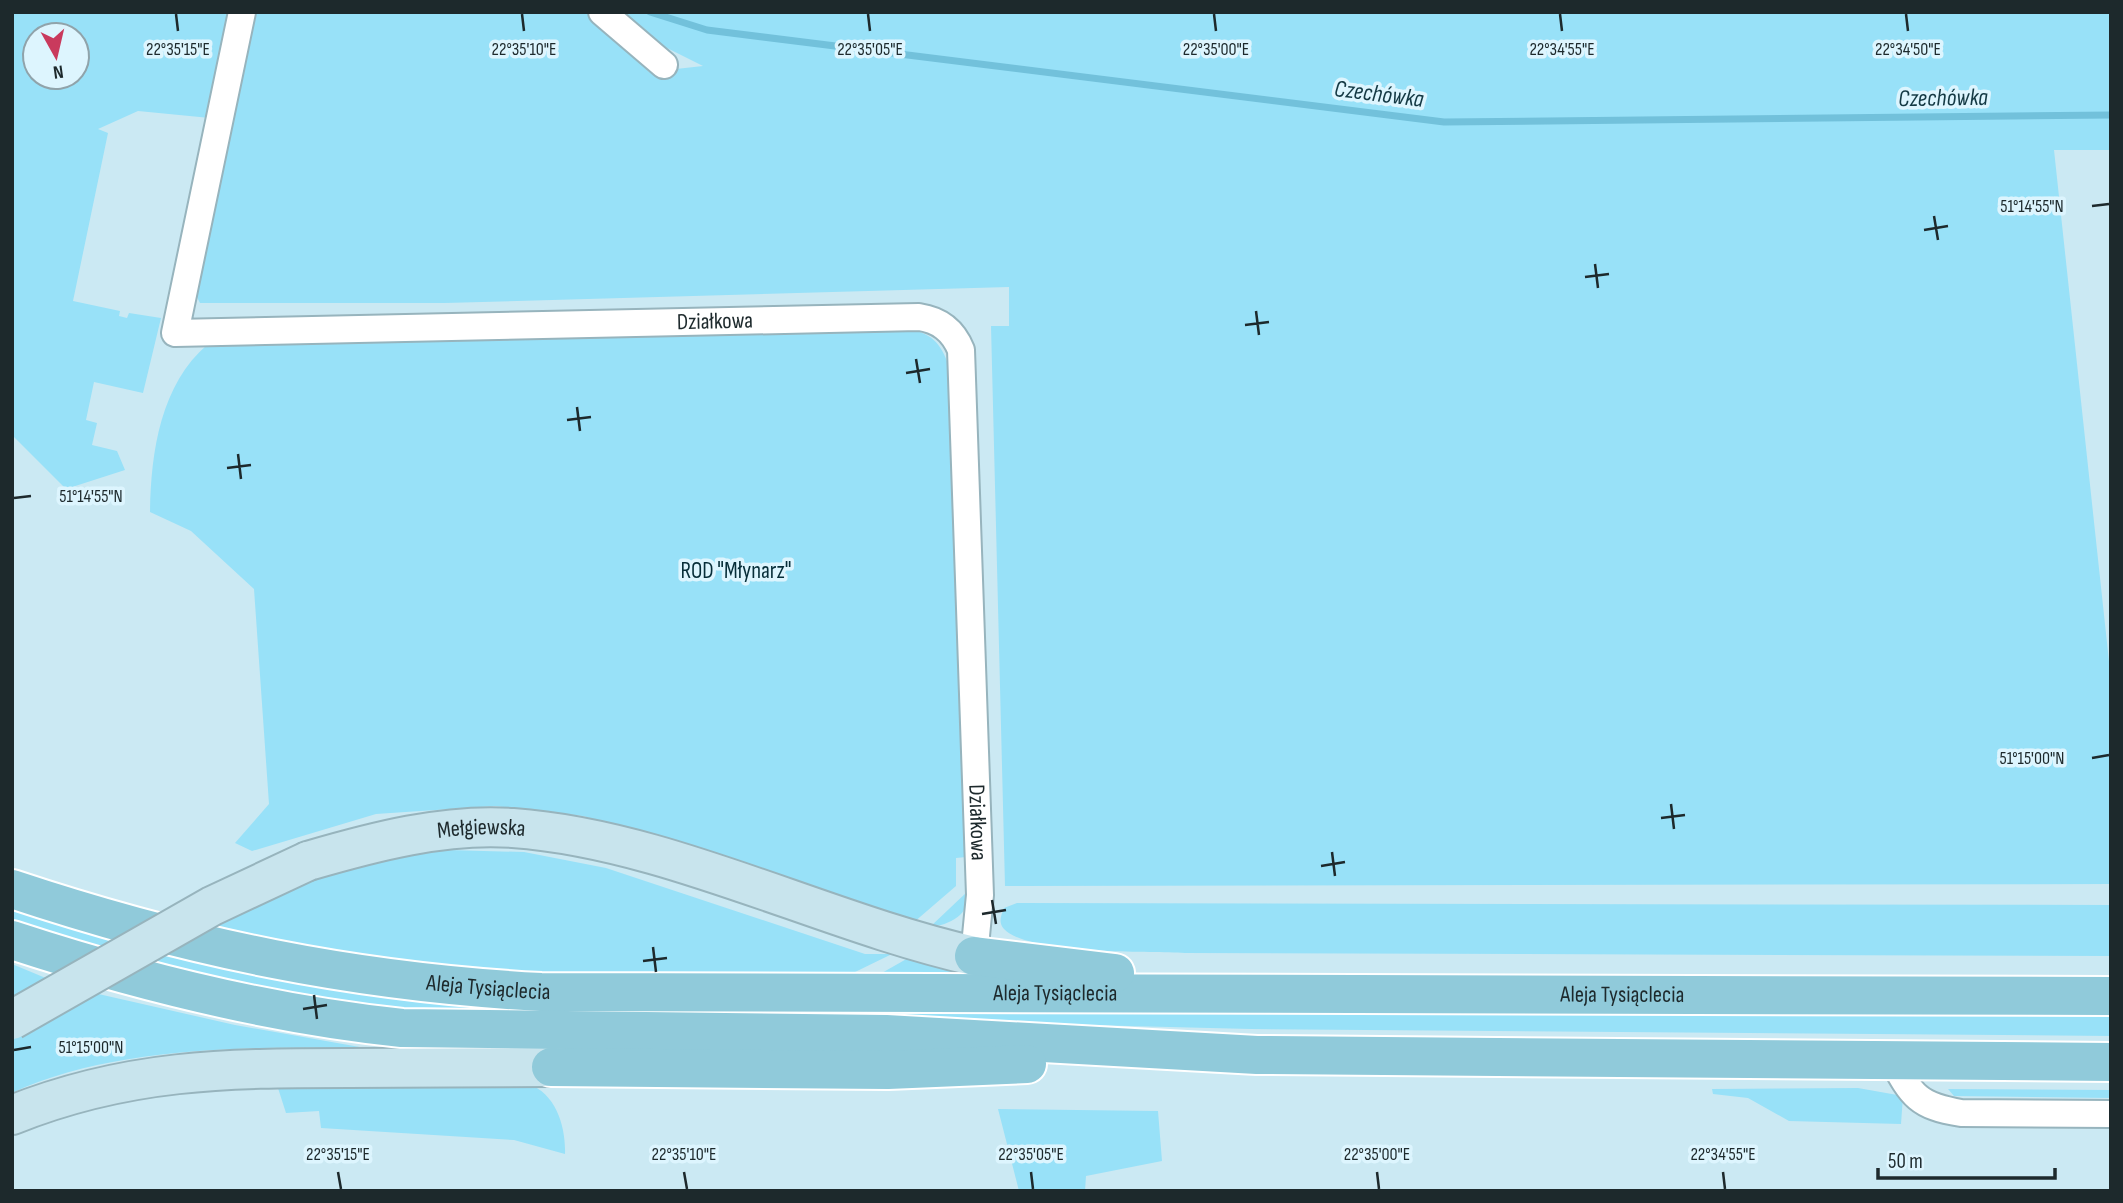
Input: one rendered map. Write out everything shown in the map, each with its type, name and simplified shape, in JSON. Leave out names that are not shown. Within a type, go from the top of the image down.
[{"type":"main road","name":"Mełgiewska","points":[[12,1020],[212,906],[309,861],[378,842],[464,830],[511,828],[575,836],[631,850],[911,939],[974,956]]},
{"type":"main road","name":"Aleja Tysiąclecia","points":[[12,889],[108,920],[229,951],[396,982],[461,988],[555,992],[2111,996]]},
{"type":"main road","name":"Aleja Tysiąclecia","points":[[12,940],[122,975],[236,1003],[338,1021],[402,1028],[886,1034],[1257,1055],[2111,1062]]},
{"type":"main road","points":[[974,956],[1291,995]]},
{"type":"main road","points":[[12,1115],[82,1090],[176,1072],[288,1067],[888,1070],[1257,1055]]},
{"type":"street","name":"Działkowa","points":[[242,12],[175,332],[919,317],[932,318],[957,338],[961,349],[981,895],[974,956]]},
{"type":"street","points":[[602,12],[664,65]]},
{"type":"street","points":[[1892,1059],[1910,1093],[1927,1105],[1940,1109],[2022,1114],[2111,1114]]},
{"type":"green space","points":[[12,12],[228,12],[210,118],[138,111],[98,129],[108,133],[73,301],[120,311],[119,316],[127,318],[129,313],[161,318],[143,393],[94,382],[86,420],[97,423],[92,445],[117,451],[125,470],[66,489],[12,435]]},
{"type":"green space","points":[[254,12],[591,12],[649,72],[703,66],[629,29],[610,12],[2111,12],[2111,150],[2054,150],[2111,680],[2111,884],[1005,886],[991,326],[1009,326],[1009,287],[445,303],[200,303],[194,291]]},
{"type":"green space","name":"ROD \"Młynarz\"","points":[[905,328],[934,340],[949,367],[966,857],[956,858],[956,886],[913,923],[900,920],[900,915],[679,843],[583,816],[495,806],[376,814],[252,851],[235,843],[269,804],[254,589],[191,531],[150,512],[153,467],[161,421],[179,379],[208,344]]},
{"type":"green space","points":[[448,850],[524,852],[606,868],[865,954],[892,954],[851,974],[610,977],[445,971],[199,930],[298,881],[364,862]]},
{"type":"green space","points":[[968,891],[966,906],[957,917],[930,927]]},
{"type":"green space","points":[[1017,903],[2111,905],[2111,956],[1185,953],[1089,950],[1037,943],[1017,937],[1004,929],[1001,916],[1004,908]]},
{"type":"green space","points":[[12,906],[113,941],[89,956],[12,930]]},
{"type":"green space","points":[[170,951],[834,1008],[834,1020],[383,1012],[140,967]]},
{"type":"green space","points":[[910,957],[993,976],[880,974]]},
{"type":"green space","points":[[12,964],[48,979],[12,999]]},
{"type":"green space","points":[[94,993],[235,1025],[371,1049],[236,1049],[141,1057],[52,1077],[12,1093],[12,1040]]},
{"type":"green space","points":[[880,1008],[2111,1013],[2111,1036],[1251,1029],[880,1020]]},
{"type":"green space","points":[[528,1084],[546,1095],[557,1112],[564,1133],[565,1154],[514,1140],[321,1128],[319,1111],[286,1113],[277,1085]]},
{"type":"green space","points":[[1858,1088],[1903,1096],[1901,1124],[1789,1121],[1748,1098],[1713,1094],[1712,1089]]},
{"type":"green space","points":[[1948,1089],[2111,1090],[2111,1098],[1954,1096]]},
{"type":"green space","points":[[998,1109],[1158,1111],[1162,1161],[1086,1176],[1085,1191],[1019,1191]]},
{"type":"waterway","name":"Czechówka","points":[[650,12],[707,30],[1444,122],[2111,115]]}]
